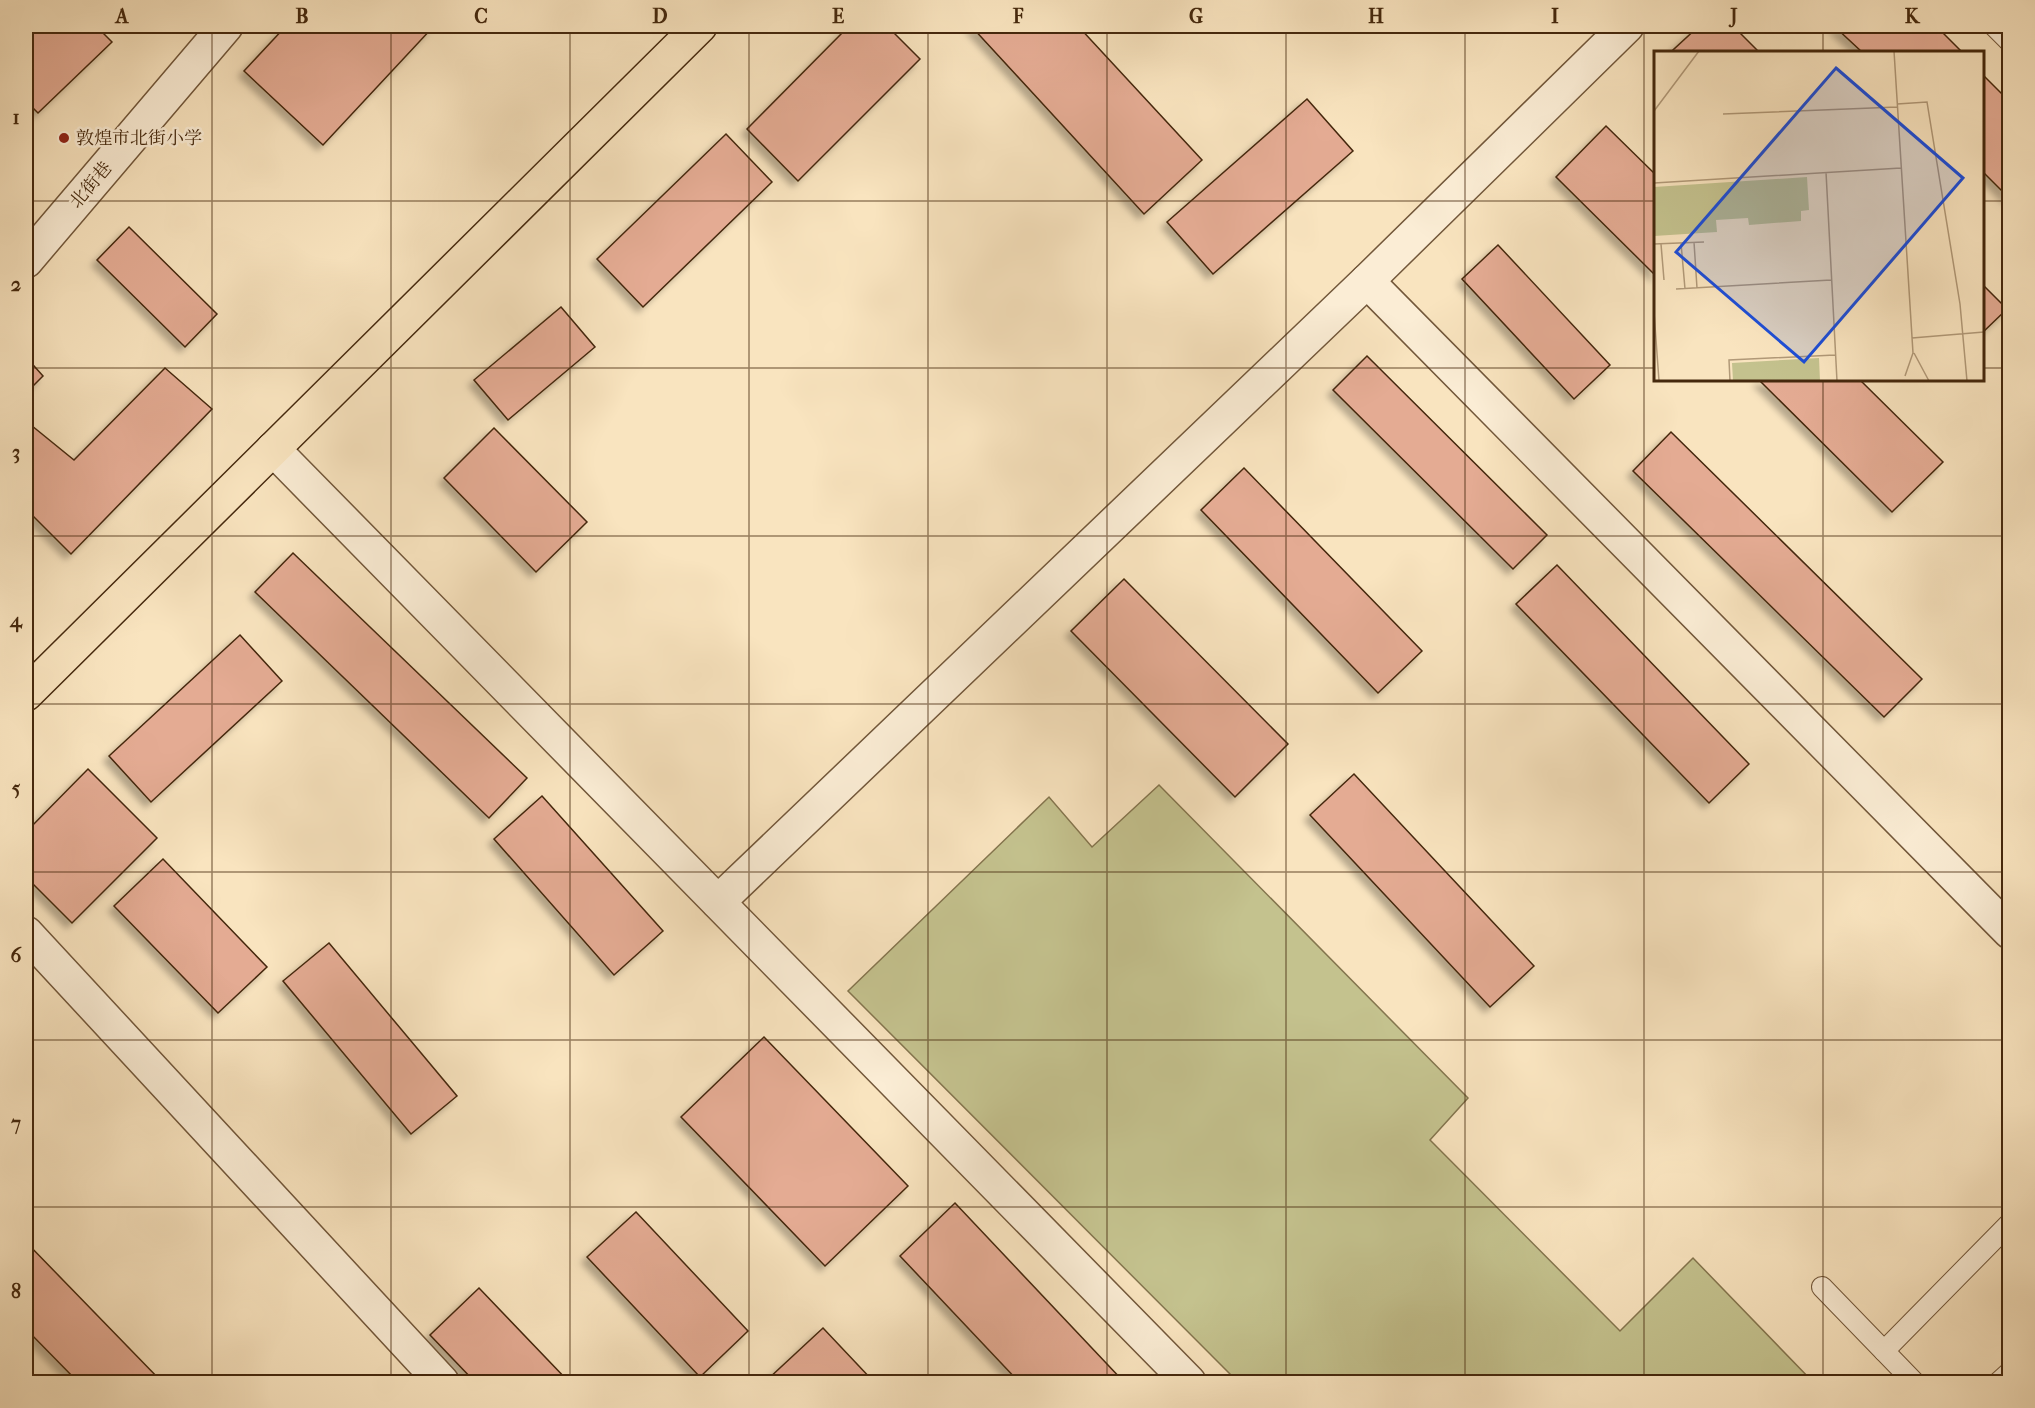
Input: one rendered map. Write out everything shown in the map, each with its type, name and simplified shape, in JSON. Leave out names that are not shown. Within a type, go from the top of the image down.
[{"type":"highway","points":[[26,693],[700,26]]},
{"type":"street","name":"北街巷","points":[[26,261],[226,26]]},
{"type":"street","points":[[718,902],[1367,281],[1627,26]]},
{"type":"street","points":[[1367,281],[2010,933]]},
{"type":"street","points":[[273,449],[1189,1383]]},
{"type":"street","points":[[26,933],[442,1383]]},
{"type":"lane","points":[[1994,26],[2010,42]]},
{"type":"lane","points":[[1884,1351],[2010,1222]]},
{"type":"lane","points":[[1822,1287],[1914,1383]]},
{"type":"lane","points":[[1999,1383],[2010,1372]]},
{"type":"shaded area","points":[[1159,785],[1468,1098],[1430,1140],[1620,1331],[1693,1258],[1813,1382],[1238,1382],[848,991],[1049,797],[1092,847]]},
{"type":"building","points":[[26,26],[96,26],[112,42],[38,113],[26,101]]},
{"type":"building","points":[[286,26],[433,27],[323,145],[244,71]]},
{"type":"building","points":[[849,26],[887,26],[920,59],[798,181],[747,129]]},
{"type":"building","points":[[971,26],[1078,26],[1202,160],[1144,214]]},
{"type":"building","points":[[1699,26],[1733,26],[1758,51],[1674,51],[1673,50]]},
{"type":"building","points":[[1834,26],[1936,26],[1961,51],[1861,51]]},
{"type":"building","points":[[1984,76],[2010,102],[2010,199],[1984,173]]},
{"type":"building","points":[[1307,99],[1353,151],[1213,274],[1167,222]]},
{"type":"building","points":[[1606,126],[1654,173],[1654,274],[1556,177]]},
{"type":"building","points":[[726,134],[772,182],[643,307],[597,259]]},
{"type":"building","points":[[129,227],[217,314],[185,347],[97,260]]},
{"type":"building","points":[[1498,245],[1610,365],[1574,399],[1462,279]]},
{"type":"building","points":[[1984,286],[2007,309],[1984,331]]},
{"type":"building","points":[[561,307],[595,347],[508,420],[474,380]]},
{"type":"building","points":[[1367,356],[1547,535],[1513,569],[1333,390]]},
{"type":"building","points":[[26,357],[43,376],[26,393]]},
{"type":"building","points":[[165,368],[212,409],[71,554],[26,509],[26,421],[74,460]]},
{"type":"building","points":[[1760,381],[1861,381],[1943,462],[1892,512]]},
{"type":"building","points":[[494,428],[587,522],[536,572],[444,478]]},
{"type":"building","points":[[1671,432],[1922,679],[1884,717],[1633,471]]},
{"type":"building","points":[[1244,468],[1422,651],[1378,693],[1201,510]]},
{"type":"building","points":[[293,553],[527,778],[489,818],[255,592]]},
{"type":"building","points":[[1557,565],[1749,764],[1709,803],[1516,604]]},
{"type":"building","points":[[1124,579],[1288,744],[1235,797],[1071,631]]},
{"type":"building","points":[[240,635],[282,681],[151,802],[109,756]]},
{"type":"building","points":[[88,769],[157,838],[72,923],[26,877],[26,832]]},
{"type":"building","points":[[1354,774],[1534,966],[1490,1007],[1310,815]]},
{"type":"building","points":[[542,796],[663,931],[614,975],[494,839]]},
{"type":"building","points":[[163,859],[267,967],[218,1013],[114,906]]},
{"type":"building","points":[[329,943],[457,1096],[411,1134],[283,981]]},
{"type":"building","points":[[764,1037],[908,1186],[825,1266],[681,1117]]},
{"type":"building","points":[[955,1203],[1124,1382],[1019,1382],[900,1256]]},
{"type":"building","points":[[636,1212],[748,1331],[700,1377],[587,1257]]},
{"type":"building","points":[[26,1242],[162,1382],[78,1382],[26,1329]]},
{"type":"building","points":[[479,1288],[569,1382],[475,1382],[430,1335]]},
{"type":"building","points":[[823,1328],[874,1382],[769,1382],[767,1380]]},
{"type":"place","name":"敦煌市北街小学","points":[[64,138]]}]
